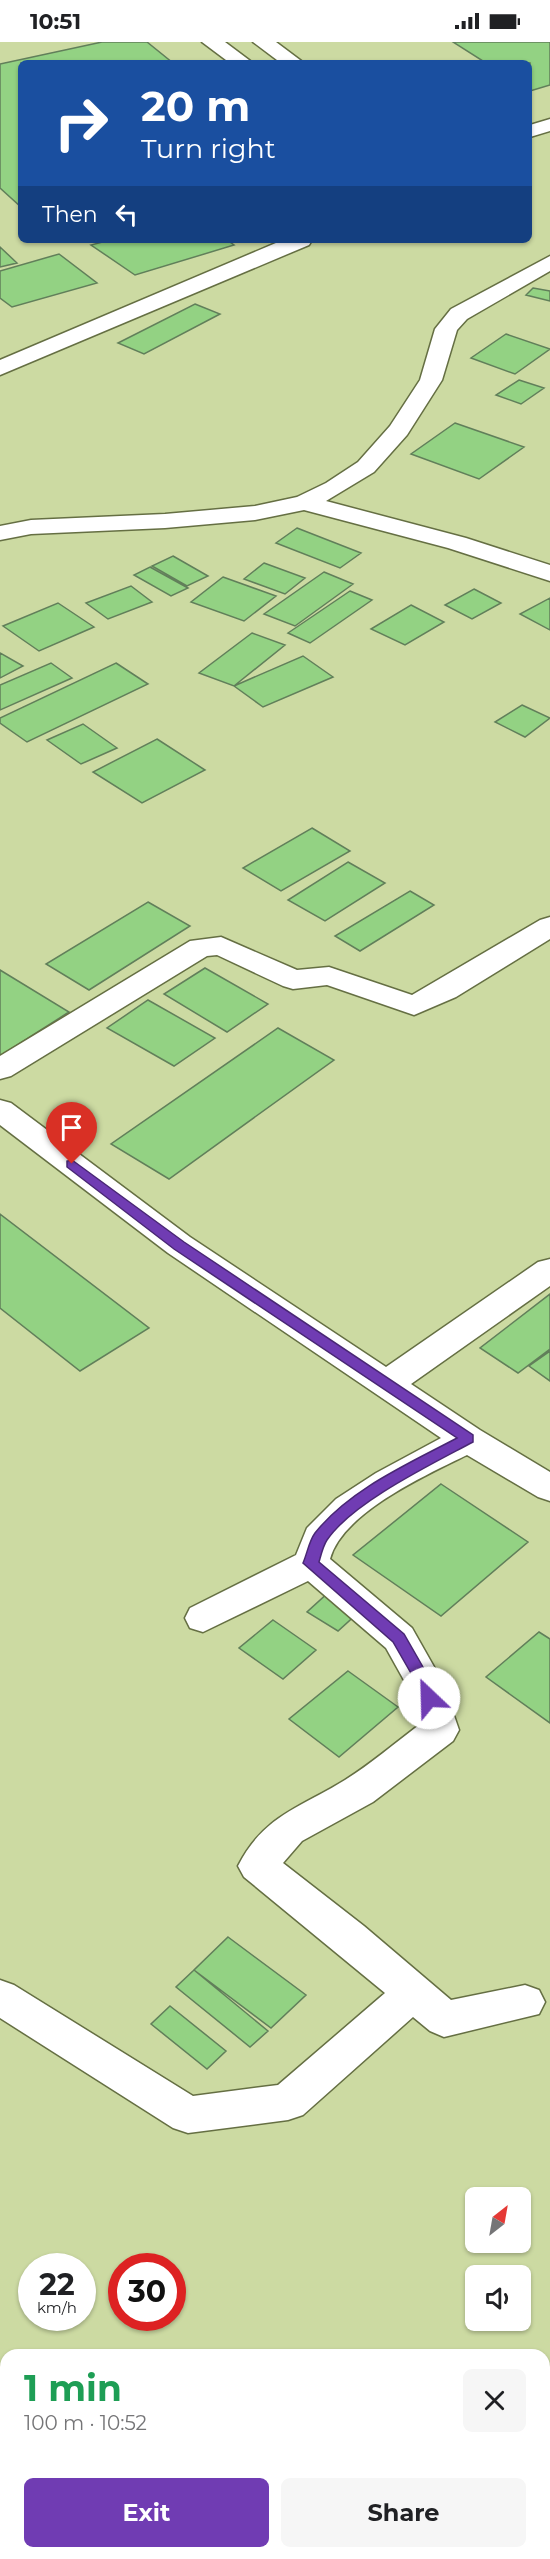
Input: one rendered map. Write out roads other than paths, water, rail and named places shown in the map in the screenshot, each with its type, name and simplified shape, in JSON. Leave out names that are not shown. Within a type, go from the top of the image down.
[{"type":"street","points":[[212,42],[239,60]]},
{"type":"street","points":[[263,42],[290,60]]},
{"type":"street","points":[[532,130],[550,125]]},
{"type":"street","points":[[0,368],[294,243]]},
{"type":"street","points":[[0,533],[31,527],[165,521],[255,513],[304,503],[335,488],[366,467],[385,448],[431,380],[446,328],[459,314],[550,262]]},
{"type":"street","points":[[304,503],[457,543],[550,573]]},
{"type":"street","points":[[0,1069],[200,947],[221,946],[293,980],[329,976],[414,1006],[446,990],[550,926]]},
{"type":"street","points":[[0,1110],[179,1245],[388,1383],[468,1439],[550,1488]]},
{"type":"street","points":[[388,1383],[550,1270]]},
{"type":"street","points":[[203,1617],[311,1563],[320,1538],[349,1509],[398,1475],[468,1439]]},
{"type":"street","points":[[311,1563],[399,1638],[423,1681],[440,1730],[359,1791],[288,1830],[258,1866],[444,2019],[525,2002]]},
{"type":"street","points":[[0,1997],[188,2115],[288,2102],[414,1992]]}]
